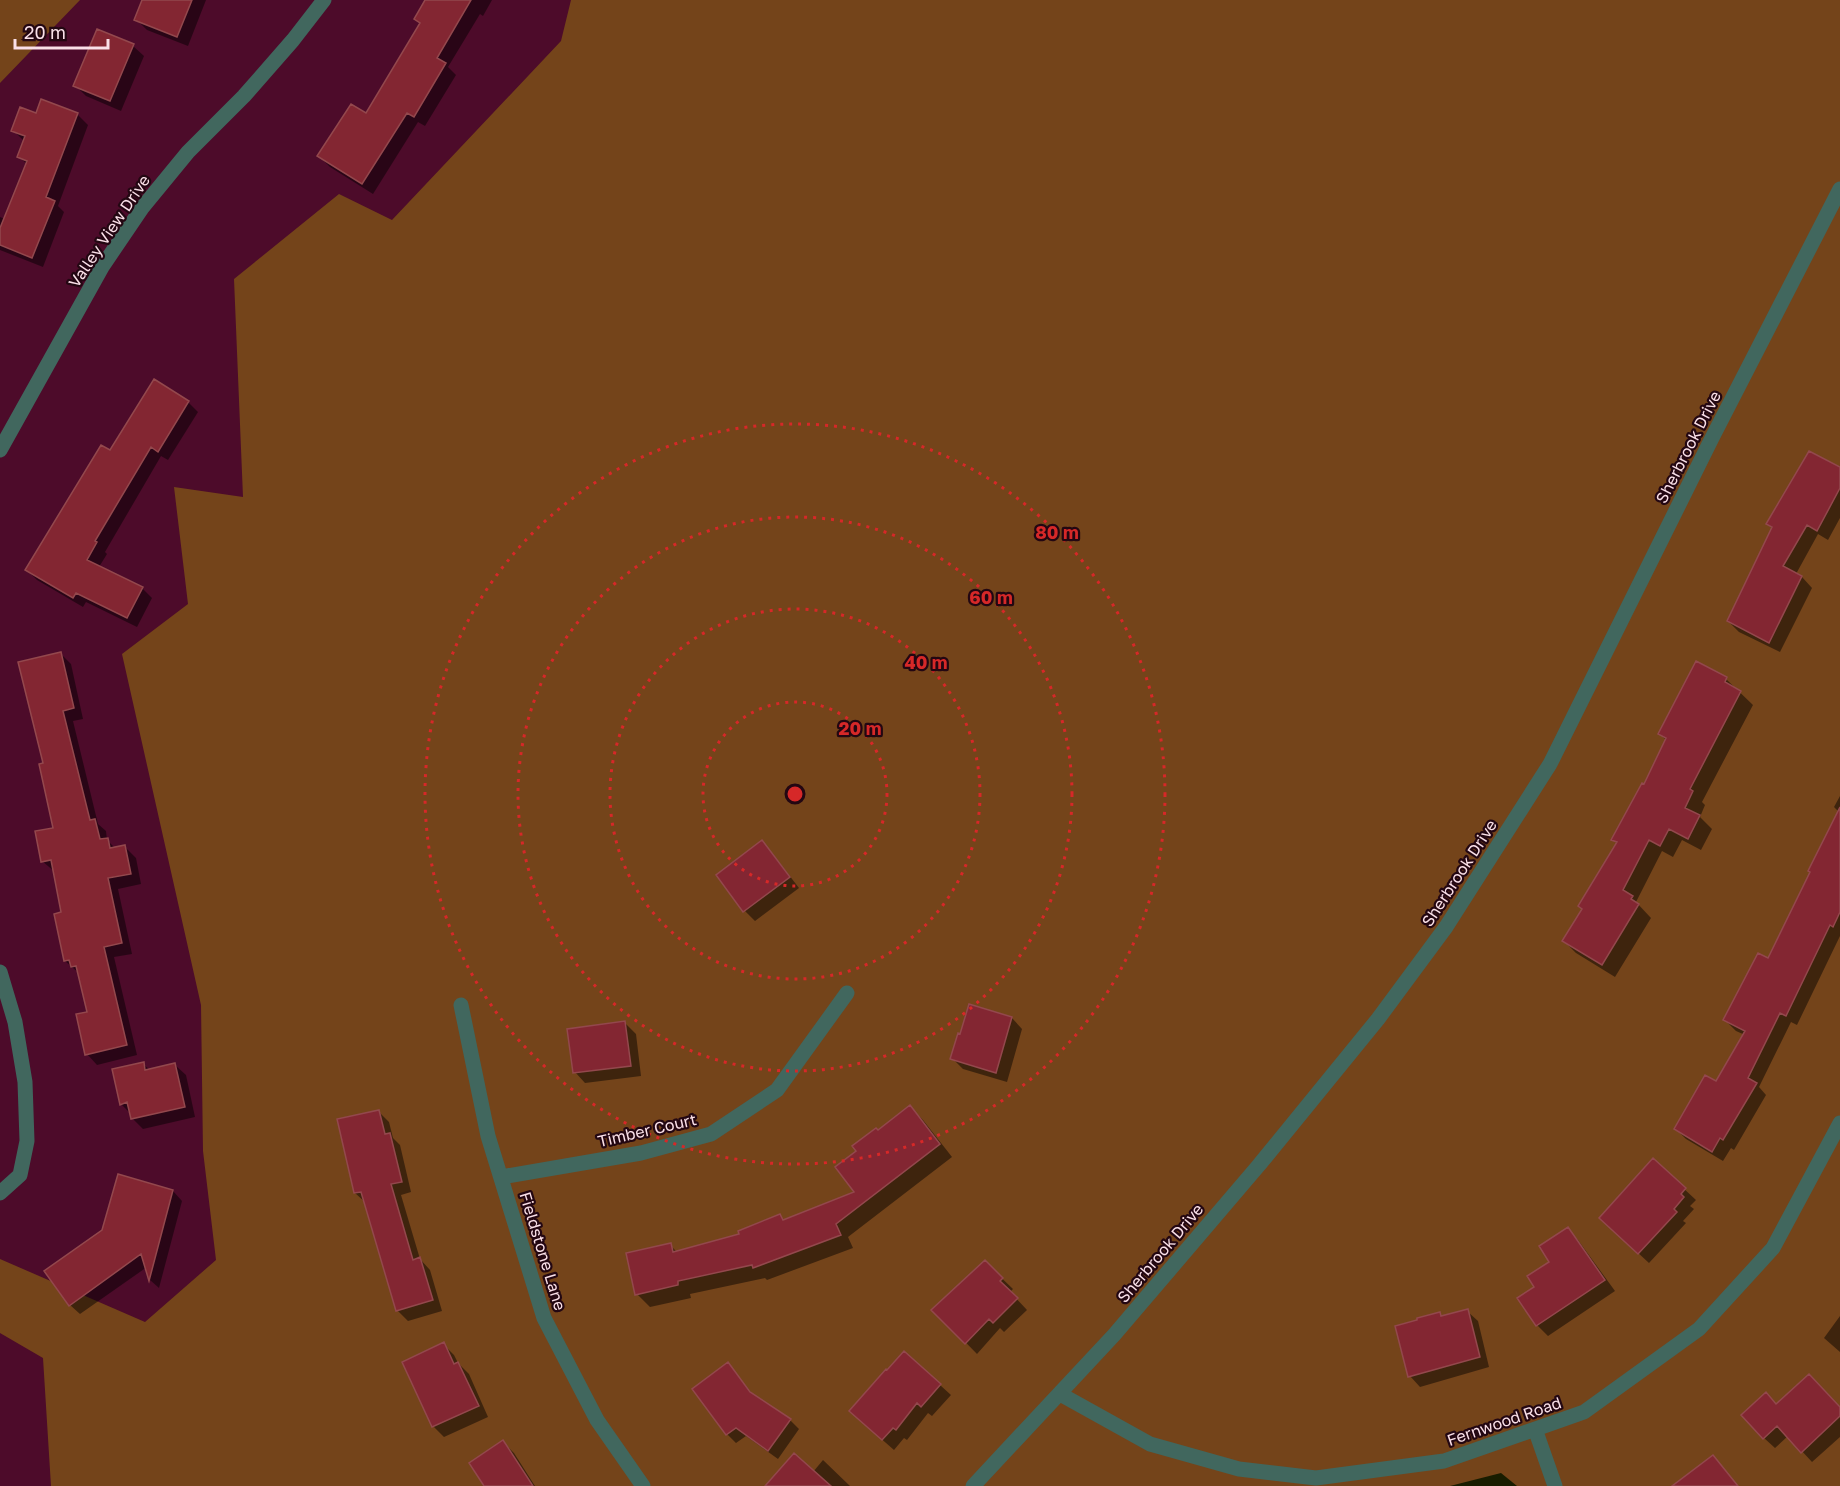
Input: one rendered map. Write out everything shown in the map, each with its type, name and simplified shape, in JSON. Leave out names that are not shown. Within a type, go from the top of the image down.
[{"type":"street","name":"Valley View Drive","points":[[0,450],[102,267],[142,208],[188,152],[244,96],[324,0]]},
{"type":"street","name":"Sherbrook Drive","points":[[973,1486],[1114,1335],[1259,1165],[1378,1019],[1446,927],[1550,764],[1712,438],[1840,189]]},
{"type":"street","points":[[0,972],[15,1022],[25,1082],[27,1141],[20,1175],[0,1193]]},
{"type":"street","name":"Timber Court","points":[[501,1177],[641,1153],[711,1134],[777,1090],[847,993]]},
{"type":"street","name":"Fieldstone Lane","points":[[462,1005],[488,1136],[544,1318],[597,1420],[643,1486]]},
{"type":"street","name":"Fernwood Road","points":[[1060,1394],[1149,1444],[1239,1470],[1316,1478],[1444,1461],[1584,1412],[1698,1329],[1773,1248],[1840,1123]]},
{"type":"street","points":[[1535,1429],[1555,1486]]},
{"type":"shaded area","points":[[0,0],[80,0],[0,83]]},
{"type":"shaded area","points":[[571,0],[1840,0],[1840,1486],[51,1486],[43,1358],[0,1333],[0,1259],[145,1322],[216,1260],[203,1151],[201,1005],[122,654],[188,604],[174,487],[243,497],[234,279],[339,194],[392,220],[561,41]]},
{"type":"shaded area","points":[[1501,1473],[1517,1486],[1450,1486]]},
{"type":"building","points":[[142,0],[192,0],[177,37],[134,20]]},
{"type":"building","points":[[425,0],[471,0],[437,58],[446,63],[414,117],[407,113],[362,184],[317,156],[351,104],[366,113],[420,23],[414,19]]},
{"type":"building","points":[[97,29],[134,44],[110,101],[73,86]]},
{"type":"building","points":[[41,99],[78,113],[46,197],[55,201],[32,258],[0,245],[0,228],[27,161],[17,157],[25,136],[11,131],[20,107],[36,113]]},
{"type":"building","points":[[154,379],[189,401],[158,452],[151,447],[95,541],[97,542],[87,560],[143,587],[127,618],[76,593],[73,598],[25,570],[101,445],[110,450]]},
{"type":"building","points":[[1809,451],[1840,467],[1840,488],[1817,531],[1807,525],[1783,566],[1802,576],[1769,643],[1727,621],[1772,527],[1766,524]]},
{"type":"building","points":[[61,652],[74,708],[63,711],[90,820],[95,819],[100,839],[108,838],[110,848],[125,845],[131,874],[108,878],[122,943],[104,947],[127,1045],[85,1055],[76,1014],[87,1012],[76,966],[71,967],[69,960],[64,961],[54,914],[61,912],[51,860],[41,862],[35,831],[53,828],[39,764],[43,763],[18,662]]},
{"type":"building","points":[[1696,661],[1727,677],[1725,682],[1741,691],[1690,789],[1693,791],[1685,808],[1700,815],[1688,839],[1669,829],[1660,846],[1649,840],[1623,890],[1633,896],[1631,899],[1639,904],[1602,965],[1562,941],[1582,909],[1578,906],[1617,842],[1611,840],[1642,783],[1644,784],[1666,738],[1658,734]]},
{"type":"building","points":[[1840,807],[1840,912],[1833,927],[1830,925],[1786,1016],[1780,1013],[1748,1078],[1757,1083],[1723,1140],[1720,1138],[1712,1152],[1674,1129],[1705,1075],[1716,1081],[1745,1031],[1723,1020],[1758,953],[1768,958]]},
{"type":"building","points":[[762,840],[790,877],[743,912],[716,875]]},
{"type":"building","points":[[969,1004],[1012,1017],[996,1073],[950,1059]]},
{"type":"building","points":[[625,1021],[631,1066],[573,1073],[567,1029]]},
{"type":"building","points":[[144,1062],[145,1070],[175,1063],[185,1107],[131,1119],[127,1102],[120,1105],[112,1069]]},
{"type":"building","points":[[910,1105],[940,1144],[836,1224],[841,1235],[753,1268],[752,1265],[678,1281],[678,1285],[635,1295],[626,1253],[671,1243],[673,1252],[739,1234],[738,1231],[780,1214],[783,1220],[854,1192],[835,1167],[856,1151],[852,1146],[876,1128],[878,1130]]},
{"type":"building","points":[[379,1110],[385,1134],[390,1133],[402,1182],[391,1184],[413,1260],[420,1257],[433,1300],[396,1311],[361,1192],[354,1193],[337,1119]]},
{"type":"building","points":[[1653,1158],[1686,1188],[1681,1194],[1684,1197],[1674,1209],[1677,1212],[1638,1254],[1599,1218]]},
{"type":"building","points":[[118,1174],[173,1190],[149,1281],[141,1254],[69,1306],[44,1271],[102,1230]]},
{"type":"building","points":[[1568,1227],[1605,1280],[1536,1326],[1517,1298],[1534,1287],[1527,1276],[1549,1262],[1539,1246]]},
{"type":"building","points":[[985,1260],[1003,1278],[1000,1281],[1018,1298],[993,1323],[989,1319],[965,1344],[931,1310]]},
{"type":"building","points":[[1468,1309],[1480,1357],[1408,1377],[1395,1326],[1440,1312],[1441,1316]]},
{"type":"building","points":[[444,1342],[454,1364],[458,1362],[479,1406],[432,1427],[402,1362]]},
{"type":"building","points":[[904,1351],[941,1384],[921,1407],[917,1403],[896,1430],[893,1428],[882,1440],[849,1411]]},
{"type":"building","points":[[728,1362],[750,1392],[791,1419],[768,1451],[736,1428],[726,1435],[692,1389]]},
{"type":"building","points":[[1809,1374],[1840,1407],[1840,1416],[1801,1453],[1777,1426],[1763,1439],[1741,1415],[1766,1392],[1776,1404]]},
{"type":"building","points":[[503,1440],[533,1486],[484,1486],[469,1463]]},
{"type":"building","points":[[794,1453],[831,1486],[765,1486]]},
{"type":"building","points":[[1713,1455],[1738,1486],[1672,1486]]}]
